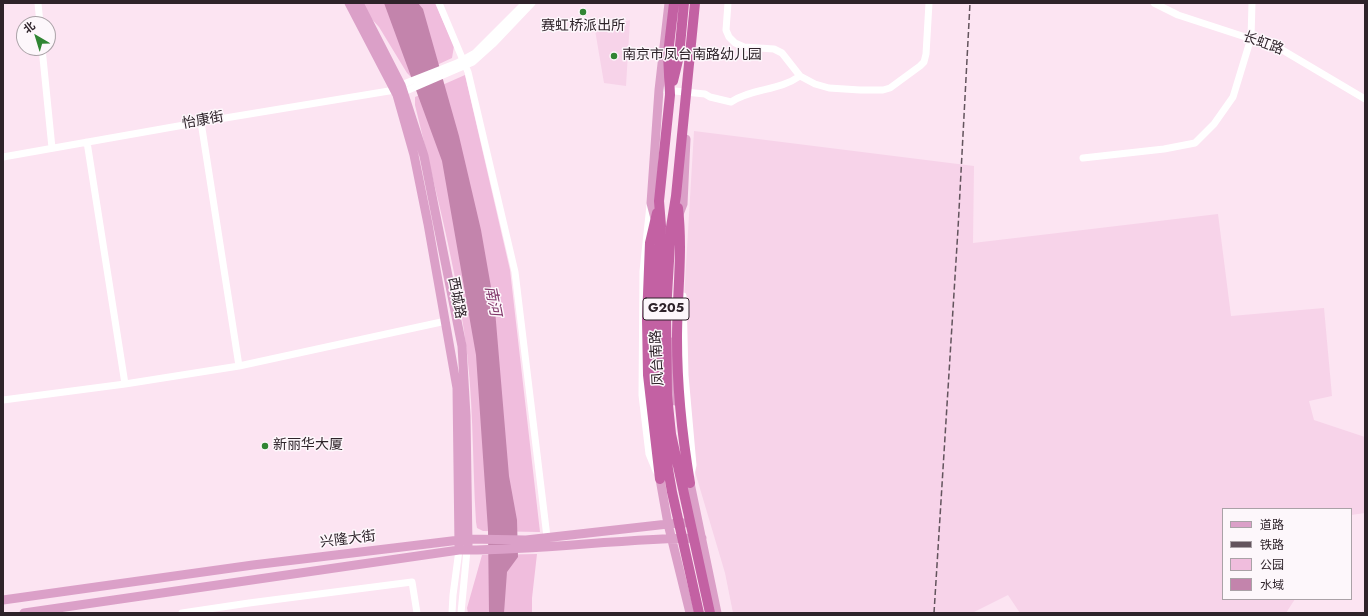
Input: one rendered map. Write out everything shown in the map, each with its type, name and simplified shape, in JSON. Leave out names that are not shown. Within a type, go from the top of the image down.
[{"type":"highway","name":"凤台南路","points":[[674,3],[668,54],[670,95],[655,202],[661,226],[656,316],[659,396],[672,492],[699,613]]},
{"type":"highway","points":[[670,95],[679,56],[684,3]]},
{"type":"highway","name":"凤台南路","points":[[695,3],[676,196],[671,227],[666,312],[667,395],[672,434],[710,613]]},
{"type":"highway","points":[[676,196],[680,226],[678,367],[684,449],[690,484]]},
{"type":"highway","points":[[655,202],[650,243],[647,320],[649,390],[660,479]]},
{"type":"main road","name":"西城路","points":[[349,3],[402,89],[446,321],[457,388],[462,547]]},
{"type":"main road","name":"西城路","points":[[359,3],[402,89],[424,156],[462,346],[466,416],[468,539],[462,547]]},
{"type":"main road","name":"凤台南路","points":[[668,3],[659,90],[655,202],[656,223],[650,351],[654,409],[661,463],[660,479],[668,524],[690,613]]},
{"type":"main road","name":"凤台南路","points":[[698,3],[690,92],[683,204],[675,225],[671,314],[672,360],[683,470],[690,484],[718,613]]},
{"type":"main road","name":"兴隆大街","points":[[468,539],[526,544],[547,537],[698,522]]},
{"type":"main road","name":"兴隆大街","points":[[3,600],[253,565],[462,547],[485,549],[526,544],[702,538]]},
{"type":"main road","name":"兴隆大街","points":[[24,613],[462,547]]},
{"type":"street","points":[[38,3],[39,16]]},
{"type":"street","points":[[440,3],[468,72],[515,272],[547,537]]},
{"type":"street","points":[[464,62],[525,3]]},
{"type":"street","points":[[464,62],[473,62],[493,44],[532,3]]},
{"type":"street","points":[[728,3],[726,30],[729,37],[735,43],[744,46],[774,49],[782,53],[800,76],[816,84],[829,88],[860,90],[883,90],[890,88],[924,62],[927,47],[929,3]]},
{"type":"street","name":"长虹路","points":[[1154,3],[1178,15],[1279,48],[1365,99]]},
{"type":"street","points":[[1083,158],[1164,149],[1195,142],[1214,124],[1233,96],[1250,38],[1252,3]]},
{"type":"street","points":[[43,56],[52,148]]},
{"type":"street","name":"怡康街","points":[[3,157],[201,122],[402,89],[464,62]]},
{"type":"street","points":[[659,90],[705,94],[710,98],[731,102],[737,98],[792,81],[800,76]]},
{"type":"street","points":[[201,122],[239,366]]},
{"type":"street","points":[[87,142],[125,384]]},
{"type":"street","points":[[3,400],[125,384],[239,366],[446,321]]},
{"type":"street","name":"西城路","points":[[452,613],[453,595],[462,547]]},
{"type":"street","name":"西城路","points":[[461,613],[462,547]]},
{"type":"street","points":[[182,613],[412,582],[418,613]]},
{"type":"street","points":[[453,595],[458,591],[462,596]]},
{"type":"shaded area","name":"南京市凤台南路幼儿园","points":[[630,20],[626,86],[604,83],[595,30]]},
{"type":"shaded area","points":[[694,131],[974,166],[973,243],[1218,214],[1231,316],[1324,308],[1332,396],[1309,401],[1314,420],[1365,437],[1365,513],[1352,515],[1352,508],[1222,508],[1222,600],[1294,600],[1286,613],[1020,613],[1008,595],[972,613],[733,613],[725,573],[693,465],[683,316]]},
{"type":"green space","points":[[357,3],[435,3],[454,46],[452,58],[411,77],[407,73],[379,27]]},
{"type":"green space","points":[[465,75],[510,270],[540,532],[483,531],[477,528],[476,522],[470,378],[464,331],[454,274],[436,189],[415,105],[415,97]]},
{"type":"green space","points":[[537,554],[532,598],[532,613],[468,613],[467,608],[482,555]]},
{"type":"water","name":"南河","points":[[384,3],[418,3],[423,9],[459,136],[481,230],[495,310],[509,476],[517,520],[518,557],[507,572],[504,613],[489,613],[488,530],[476,355],[442,161]]},
{"type":"railway","points":[[934,613],[958,229],[970,3]]},
{"type":"place","name":"赛虹桥派出所","points":[[583,12]]},
{"type":"place","name":"南京市凤台南路幼儿园","points":[[614,56]]},
{"type":"place","name":"新丽华大厦","points":[[265,446]]}]
